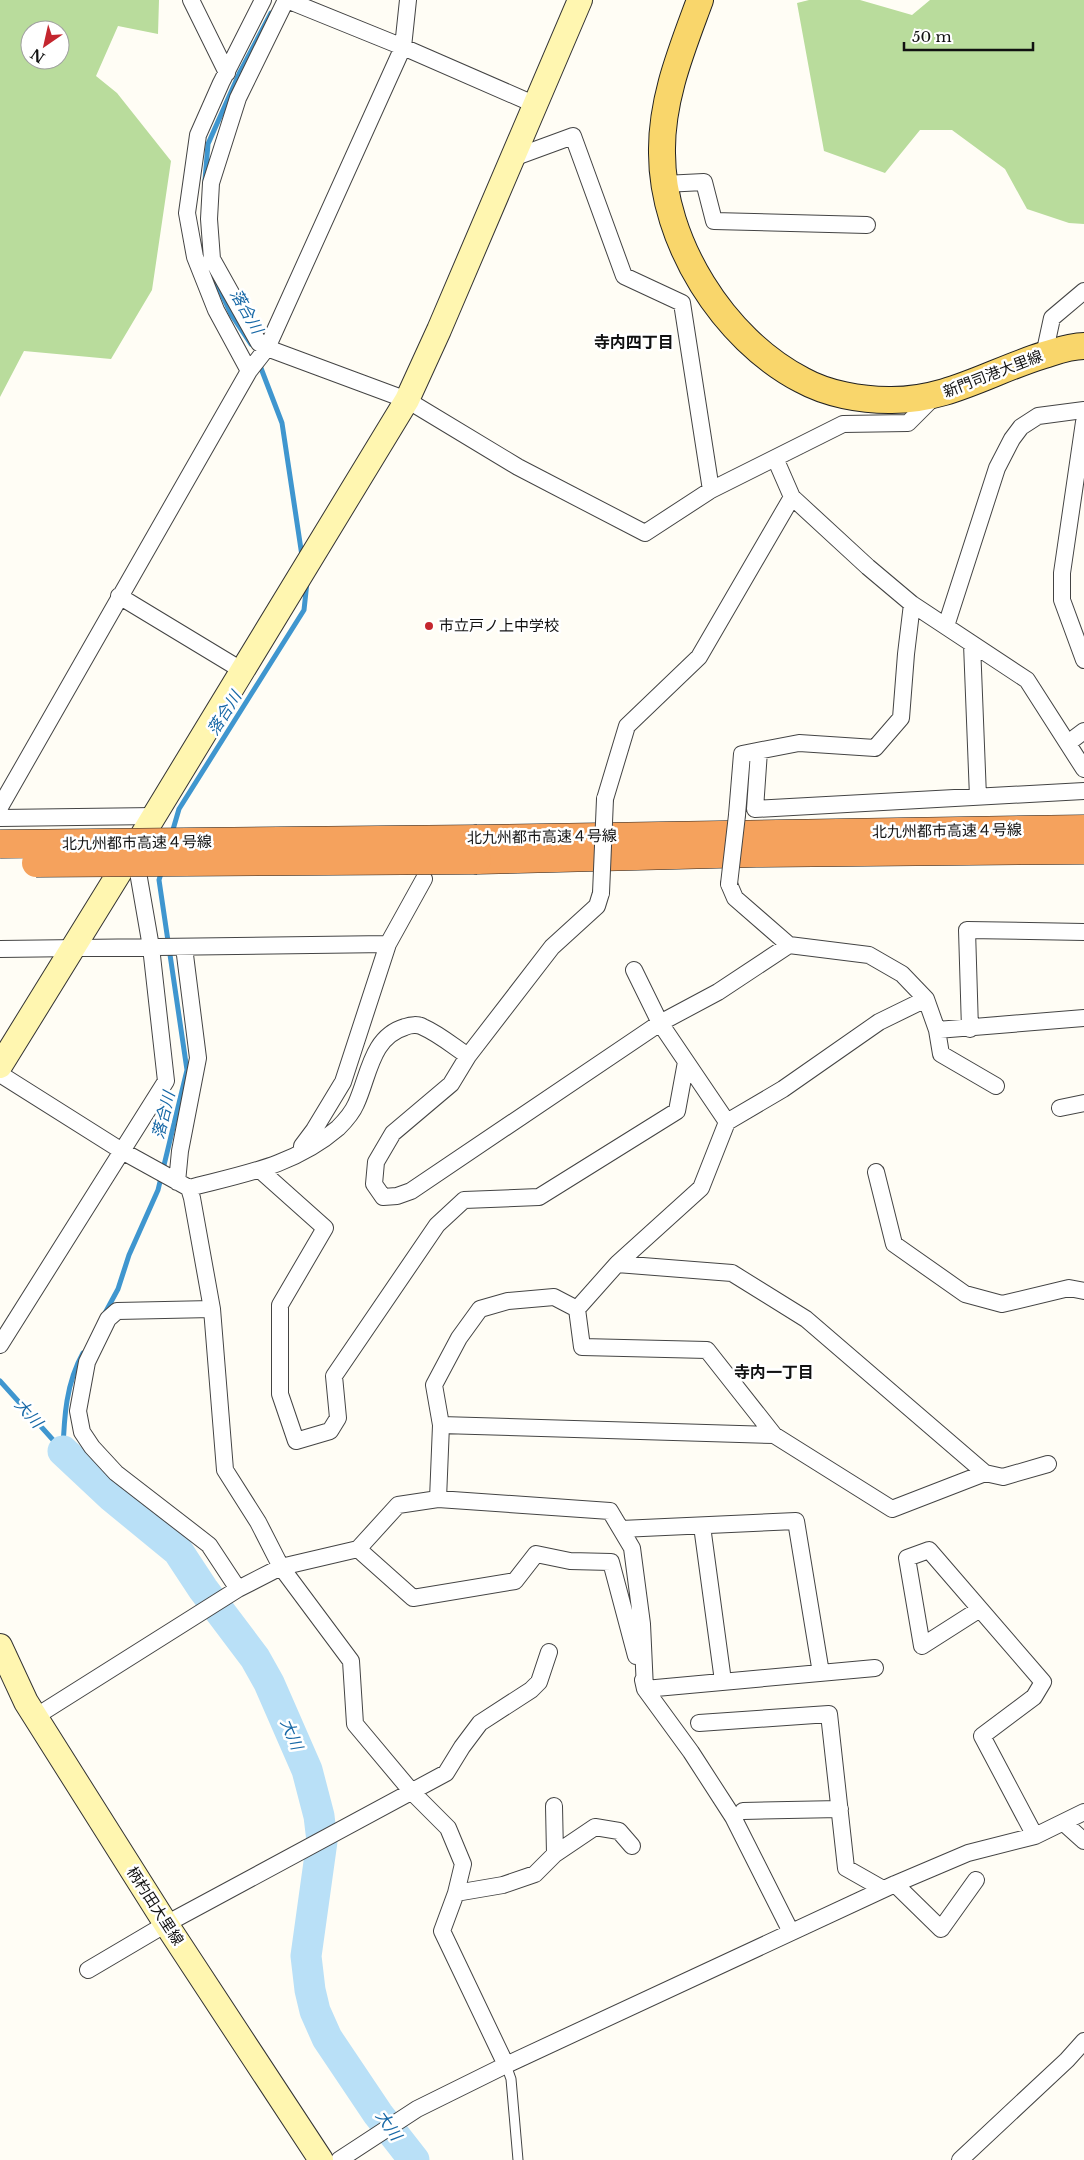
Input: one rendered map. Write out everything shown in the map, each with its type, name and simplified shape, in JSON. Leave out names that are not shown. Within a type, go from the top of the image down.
[{"type":"highway","name":"北九州都市高速４号線","points":[[0,863],[1084,829]]},
{"type":"highway","name":"北九州都市高速４号線","points":[[0,844],[746,854],[1084,850]]},
{"type":"main road","name":"新門司港大里線","points":[[700,0],[681,50],[664,119],[662,153],[666,200],[681,245],[701,283],[730,322],[763,354],[802,380],[838,394],[889,400],[935,396],[1044,355],[1071,346],[1084,346]]},
{"type":"street","points":[[191,0],[227,73]]},
{"type":"street","points":[[249,371],[216,310],[195,257],[187,214],[198,135],[221,83],[263,0]]},
{"type":"street","points":[[536,105],[403,47],[287,0],[238,98],[210,183],[212,259],[259,343],[267,348],[407,400],[518,467],[645,533],[711,490],[843,424],[908,423],[935,396]]},
{"type":"street","points":[[0,807],[249,371],[267,348],[403,47],[408,0]]},
{"type":"street","points":[[0,1066],[155,816],[407,400],[580,0]]},
{"type":"street","points":[[513,158],[573,136],[624,276],[682,303],[711,490]]},
{"type":"street","points":[[664,184],[704,182],[714,221],[867,225]]},
{"type":"street","points":[[1044,355],[1052,318],[1084,291]]},
{"type":"street","points":[[946,626],[997,468],[1012,439],[1021,427],[1038,416],[1084,410]]},
{"type":"street","points":[[1084,422],[1062,573],[1062,600],[1084,660]]},
{"type":"street","points":[[775,458],[792,497],[868,568],[912,604],[1027,680],[1084,769]]},
{"type":"street","points":[[789,945],[718,992],[660,1023],[411,1190],[397,1196],[383,1197],[374,1184],[376,1162],[393,1133],[450,1084],[468,1056],[552,947],[597,906],[601,893],[605,799],[627,726],[700,657],[792,497]]},
{"type":"street","points":[[119,596],[243,671]]},
{"type":"street","points":[[912,604],[901,718],[875,748],[799,743],[742,754],[729,884],[735,898],[789,945],[869,955],[902,974],[926,999],[937,1030],[941,1054],[996,1086]]},
{"type":"street","points":[[972,644],[978,797]]},
{"type":"street","points":[[1068,743],[1084,731]]},
{"type":"street","points":[[759,751],[755,809],[1084,791]]},
{"type":"street","points":[[0,818],[155,816]]},
{"type":"street","points":[[0,1345],[166,1080],[151,947],[134,849]]},
{"type":"street","points":[[291,1159],[314,1130],[343,1082],[388,944],[424,879]]},
{"type":"street","points":[[970,1029],[968,930],[1084,932]]},
{"type":"street","points":[[0,949],[388,944]]},
{"type":"street","points":[[183,1185],[180,1151],[198,1058],[184,947]]},
{"type":"street","points":[[634,970],[660,1023],[727,1122]]},
{"type":"street","points":[[926,999],[880,1022],[783,1090],[727,1122],[701,1188],[617,1264],[577,1309],[582,1347],[707,1350],[774,1435],[892,1509],[985,1473],[1003,1476],[1048,1464]]},
{"type":"street","points":[[937,1030],[970,1029],[1084,1018]]},
{"type":"street","points":[[183,1185],[260,1170],[291,1159],[339,1127],[356,1105],[370,1062],[382,1043],[397,1029],[411,1025],[422,1026],[468,1056]]},
{"type":"street","points":[[260,1170],[325,1228],[280,1305],[280,1394],[296,1441],[330,1431],[338,1418],[334,1376],[437,1225],[464,1200],[539,1197],[677,1111],[686,1062]]},
{"type":"street","points":[[0,1074],[122,1151],[183,1185],[192,1198],[212,1309],[225,1470],[258,1522],[281,1567],[351,1661],[355,1724],[412,1792],[448,1828],[464,1864],[442,1931],[506,2065]]},
{"type":"street","points":[[1060,1108],[1084,1102]]},
{"type":"street","points":[[876,1172],[894,1244],[965,1294],[1002,1304],[1069,1288],[1084,1291]]},
{"type":"street","points":[[617,1264],[732,1274],[806,1319],[985,1473]]},
{"type":"street","points":[[438,1499],[441,1425],[434,1385],[459,1338],[480,1309],[508,1301],[554,1297],[577,1309]]},
{"type":"street","points":[[212,1309],[117,1311],[108,1319],[88,1362],[78,1411],[82,1432],[92,1448],[116,1472],[209,1546],[238,1589]]},
{"type":"street","points":[[441,1425],[774,1435]]},
{"type":"street","points":[[35,1716],[238,1589],[281,1567],[358,1549],[398,1505],[438,1499],[610,1511],[632,1548],[642,1624],[645,1689]]},
{"type":"street","points":[[620,1529],[796,1521],[821,1673]]},
{"type":"street","points":[[702,1526],[723,1682]]},
{"type":"street","points":[[358,1549],[413,1598],[515,1581],[536,1554],[570,1561],[611,1562],[645,1689],[691,1752],[733,1817],[791,1932]]},
{"type":"street","points":[[980,1609],[922,1646],[908,1558],[929,1550],[980,1609],[1043,1682],[1034,1697],[982,1736],[1035,1836]]},
{"type":"street","name":"柄杓田大里線","points":[[0,1646],[26,1702],[166,1924],[320,2160]]},
{"type":"street","points":[[88,1970],[166,1924],[446,1773],[480,1723],[539,1682],[549,1652]]},
{"type":"street","points":[[645,1689],[875,1668]]},
{"type":"street","points":[[699,1723],[829,1714],[846,1868],[889,1887],[942,1929],[976,1880]]},
{"type":"street","points":[[554,1806],[554,1854]]},
{"type":"street","points":[[743,1811],[840,1810]]},
{"type":"street","points":[[339,2160],[417,2109],[506,2065],[889,1887],[968,1853],[1035,1836],[1084,1812]]},
{"type":"street","points":[[1064,1823],[1084,1841]]},
{"type":"street","points":[[456,1893],[503,1885],[534,1874],[554,1854],[595,1827],[619,1831],[632,1846]]},
{"type":"street","points":[[960,2160],[1068,2060],[1084,2041]]},
{"type":"lane","points":[[506,2065],[511,2079],[518,2160]]},
{"type":"green space","points":[[0,0],[159,0],[158,34],[118,26],[96,76],[117,93],[171,161],[152,290],[111,359],[24,351],[0,397]]},
{"type":"green space","points":[[809,0],[860,0],[912,15],[930,0],[1084,0],[1084,224],[1069,223],[1027,209],[1005,169],[952,130],[920,130],[885,173],[824,151],[797,3]]},
{"type":"waterway","name":"落合川","points":[[205,180],[208,144],[239,74],[271,13]]},
{"type":"waterway","name":"落合川","points":[[217,284],[231,314],[251,344]]},
{"type":"waterway","name":"落合川","points":[[259,363],[282,423],[302,556]]},
{"type":"waterway","name":"落合川","points":[[172,833],[179,809],[304,610],[307,582]]},
{"type":"waterway","name":"落合川","points":[[104,1315],[118,1289],[129,1255],[158,1190],[187,1070],[159,880],[162,870]]},
{"type":"waterway","name":"落合川","points":[[63,1451],[65,1413],[69,1388],[83,1353]]},
{"type":"waterway","name":"大川","points":[[0,1381],[63,1451]]},
{"type":"waterway","name":"大川","points":[[63,1451],[111,1496],[178,1551],[203,1589],[255,1658],[269,1683],[307,1770],[319,1816],[322,1841],[306,1956],[310,1990],[315,2011],[327,2038],[378,2114],[414,2160]]},
{"type":"place","name":"市立戸ノ上中学校","points":[[429,626]]},
{"type":"district","name":"寺内四丁目","points":[[634,342]]},
{"type":"district","name":"寺内一丁目","points":[[774,1372]]}]
